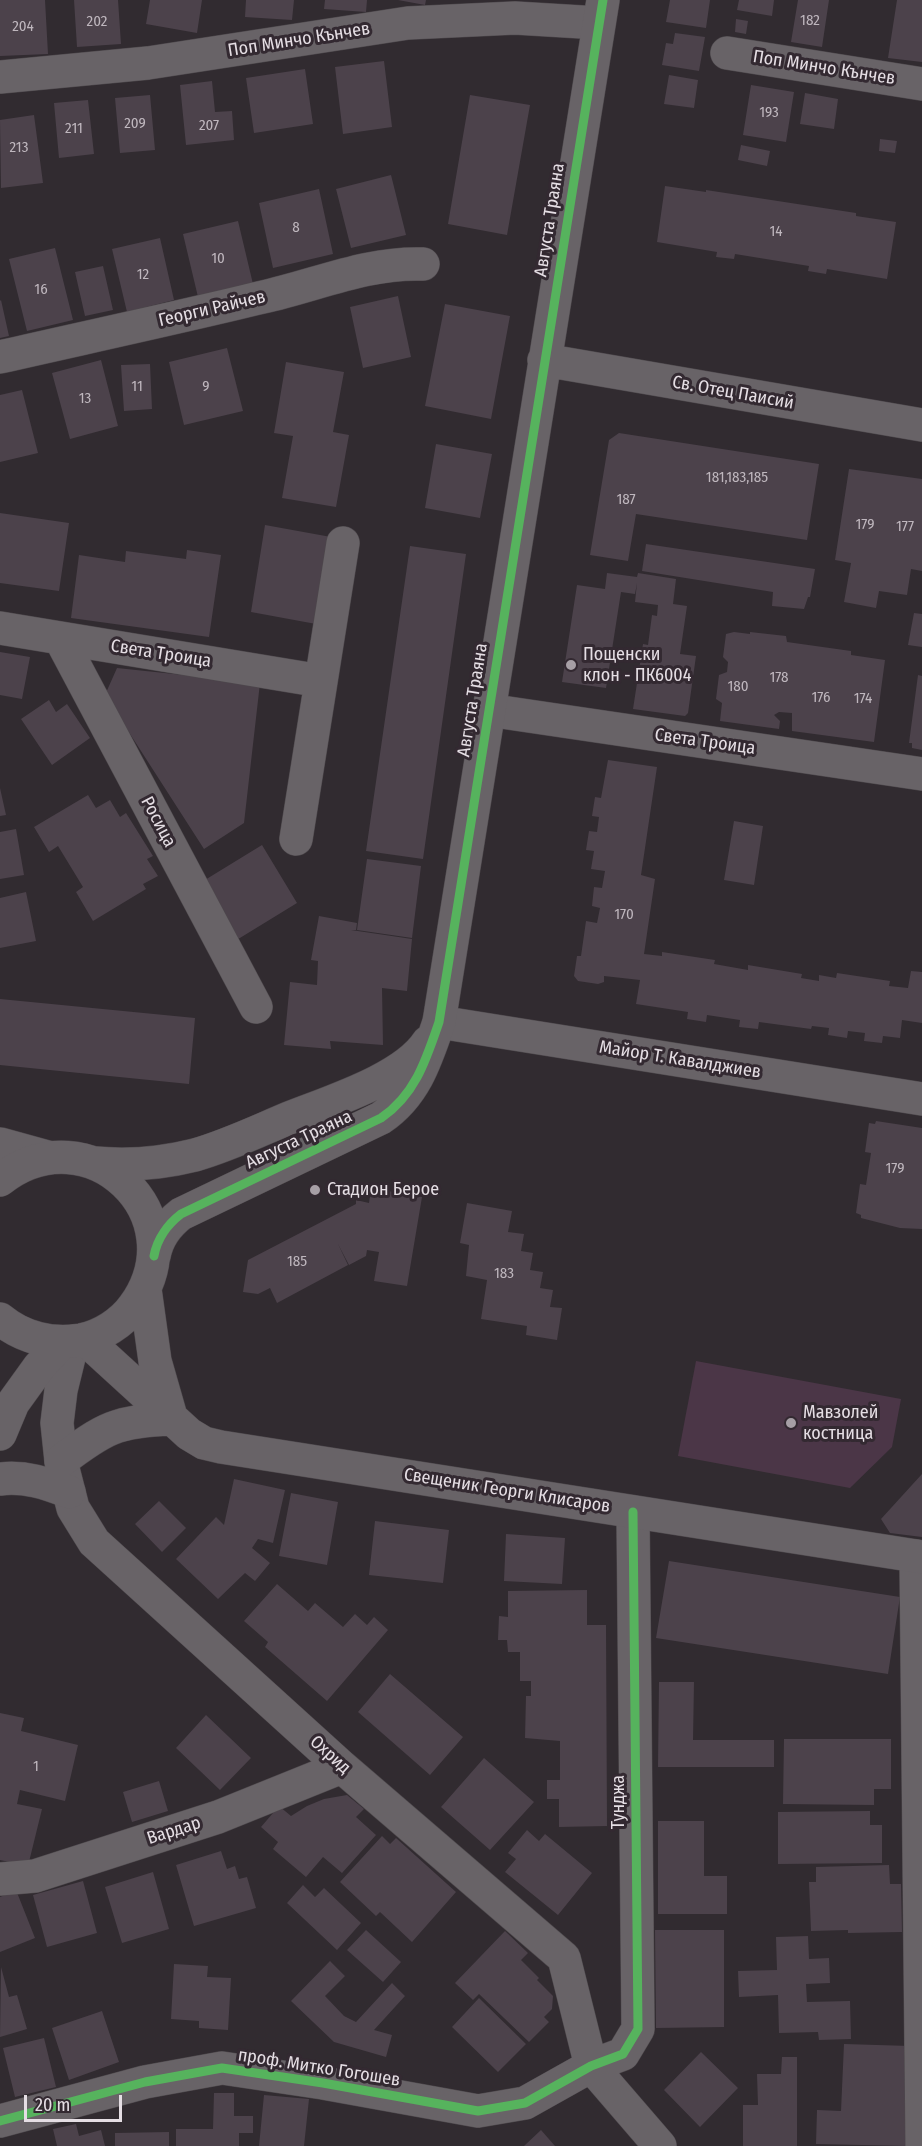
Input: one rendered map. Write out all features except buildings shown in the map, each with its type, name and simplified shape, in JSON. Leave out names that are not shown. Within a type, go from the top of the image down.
[{"type":"street","name":"Поп Минчо Кънчев","points":[[0,77],[148,63],[408,23],[601,11]]},
{"type":"street","name":"Августа Траяна","points":[[153,1256],[168,1227],[189,1209],[368,1126],[389,1113],[408,1093],[423,1069],[438,1022],[601,11]]},
{"type":"street","name":"Поп Минчо Кънчев","points":[[727,53],[922,84]]},
{"type":"street","name":"Георги Райчев","points":[[0,357],[265,297],[369,268],[398,264],[423,264]]},
{"type":"street","name":"Св. Отец Паисий","points":[[544,360],[922,425]]},
{"type":"street","points":[[296,839],[343,543]]},
{"type":"street","name":"Света Троица","points":[[0,628],[321,681]]},
{"type":"street","name":"Росица","points":[[60,638],[256,1007]]},
{"type":"street","name":"Света Троица","points":[[488,710],[922,774]]},
{"type":"street","name":"Августа Траяна","points":[[95,1163],[123,1164],[166,1160],[194,1155],[226,1144],[392,1074],[421,1052],[438,1022]]},
{"type":"street","name":"Майор Т. Кавалджиев","points":[[438,1022],[922,1099]]},
{"type":"street","points":[[0,1144],[47,1157],[72,1157],[95,1163],[120,1178],[139,1200],[151,1227],[153,1256],[145,1289],[130,1311],[120,1321],[96,1335],[73,1341],[26,1335],[9,1327],[0,1319]]},
{"type":"street","points":[[0,1180],[23,1164],[47,1157]]},
{"type":"street","points":[[61,1461],[93,1437],[115,1425],[141,1420],[171,1419],[155,1361],[145,1289]]},
{"type":"street","points":[[0,1434],[13,1403],[39,1367],[73,1341]]},
{"type":"street","name":"Свещеник Георги Клисаров","points":[[73,1341],[189,1434],[204,1443],[919,1556]]},
{"type":"street","name":"Охрид","points":[[73,1341],[61,1390],[57,1423],[61,1461],[73,1508],[94,1542],[342,1767],[564,1958],[591,2066],[660,2146]]},
{"type":"street","points":[[0,1479],[10,1477],[39,1480],[69,1492]]},
{"type":"street","name":"Тунджа","points":[[591,2066],[623,2054],[638,2029],[633,1512]]},
{"type":"street","points":[[919,1556],[922,2146]]},
{"type":"street","name":"Вардар","points":[[0,1879],[35,1875],[218,1817],[342,1767]]},
{"type":"street","name":"проф. Митко Гогошев","points":[[0,2121],[145,2082],[222,2068],[323,2083],[478,2111],[525,2103],[591,2066]]},
{"type":"shaded area","name":"Мавзолей костница","points":[[696,1361],[901,1399],[892,1447],[850,1488],[678,1456]]},
{"type":"cycle path","points":[[154,1256],[164,1232],[181,1214],[381,1118],[393,1109],[403,1099],[418,1076],[434,1036],[439,1022],[603,0]]},
{"type":"cycle path","points":[[0,2121],[145,2082],[222,2068],[323,2083],[478,2111],[525,2103],[591,2066],[623,2054],[638,2029],[633,1512]]},
{"type":"place","name":"Пощенски клон - ПК6004","points":[[571,665]]},
{"type":"place","name":"Стадион Берое","points":[[315,1190]]},
{"type":"place","name":"Мавзолей костница","points":[[791,1423]]}]
